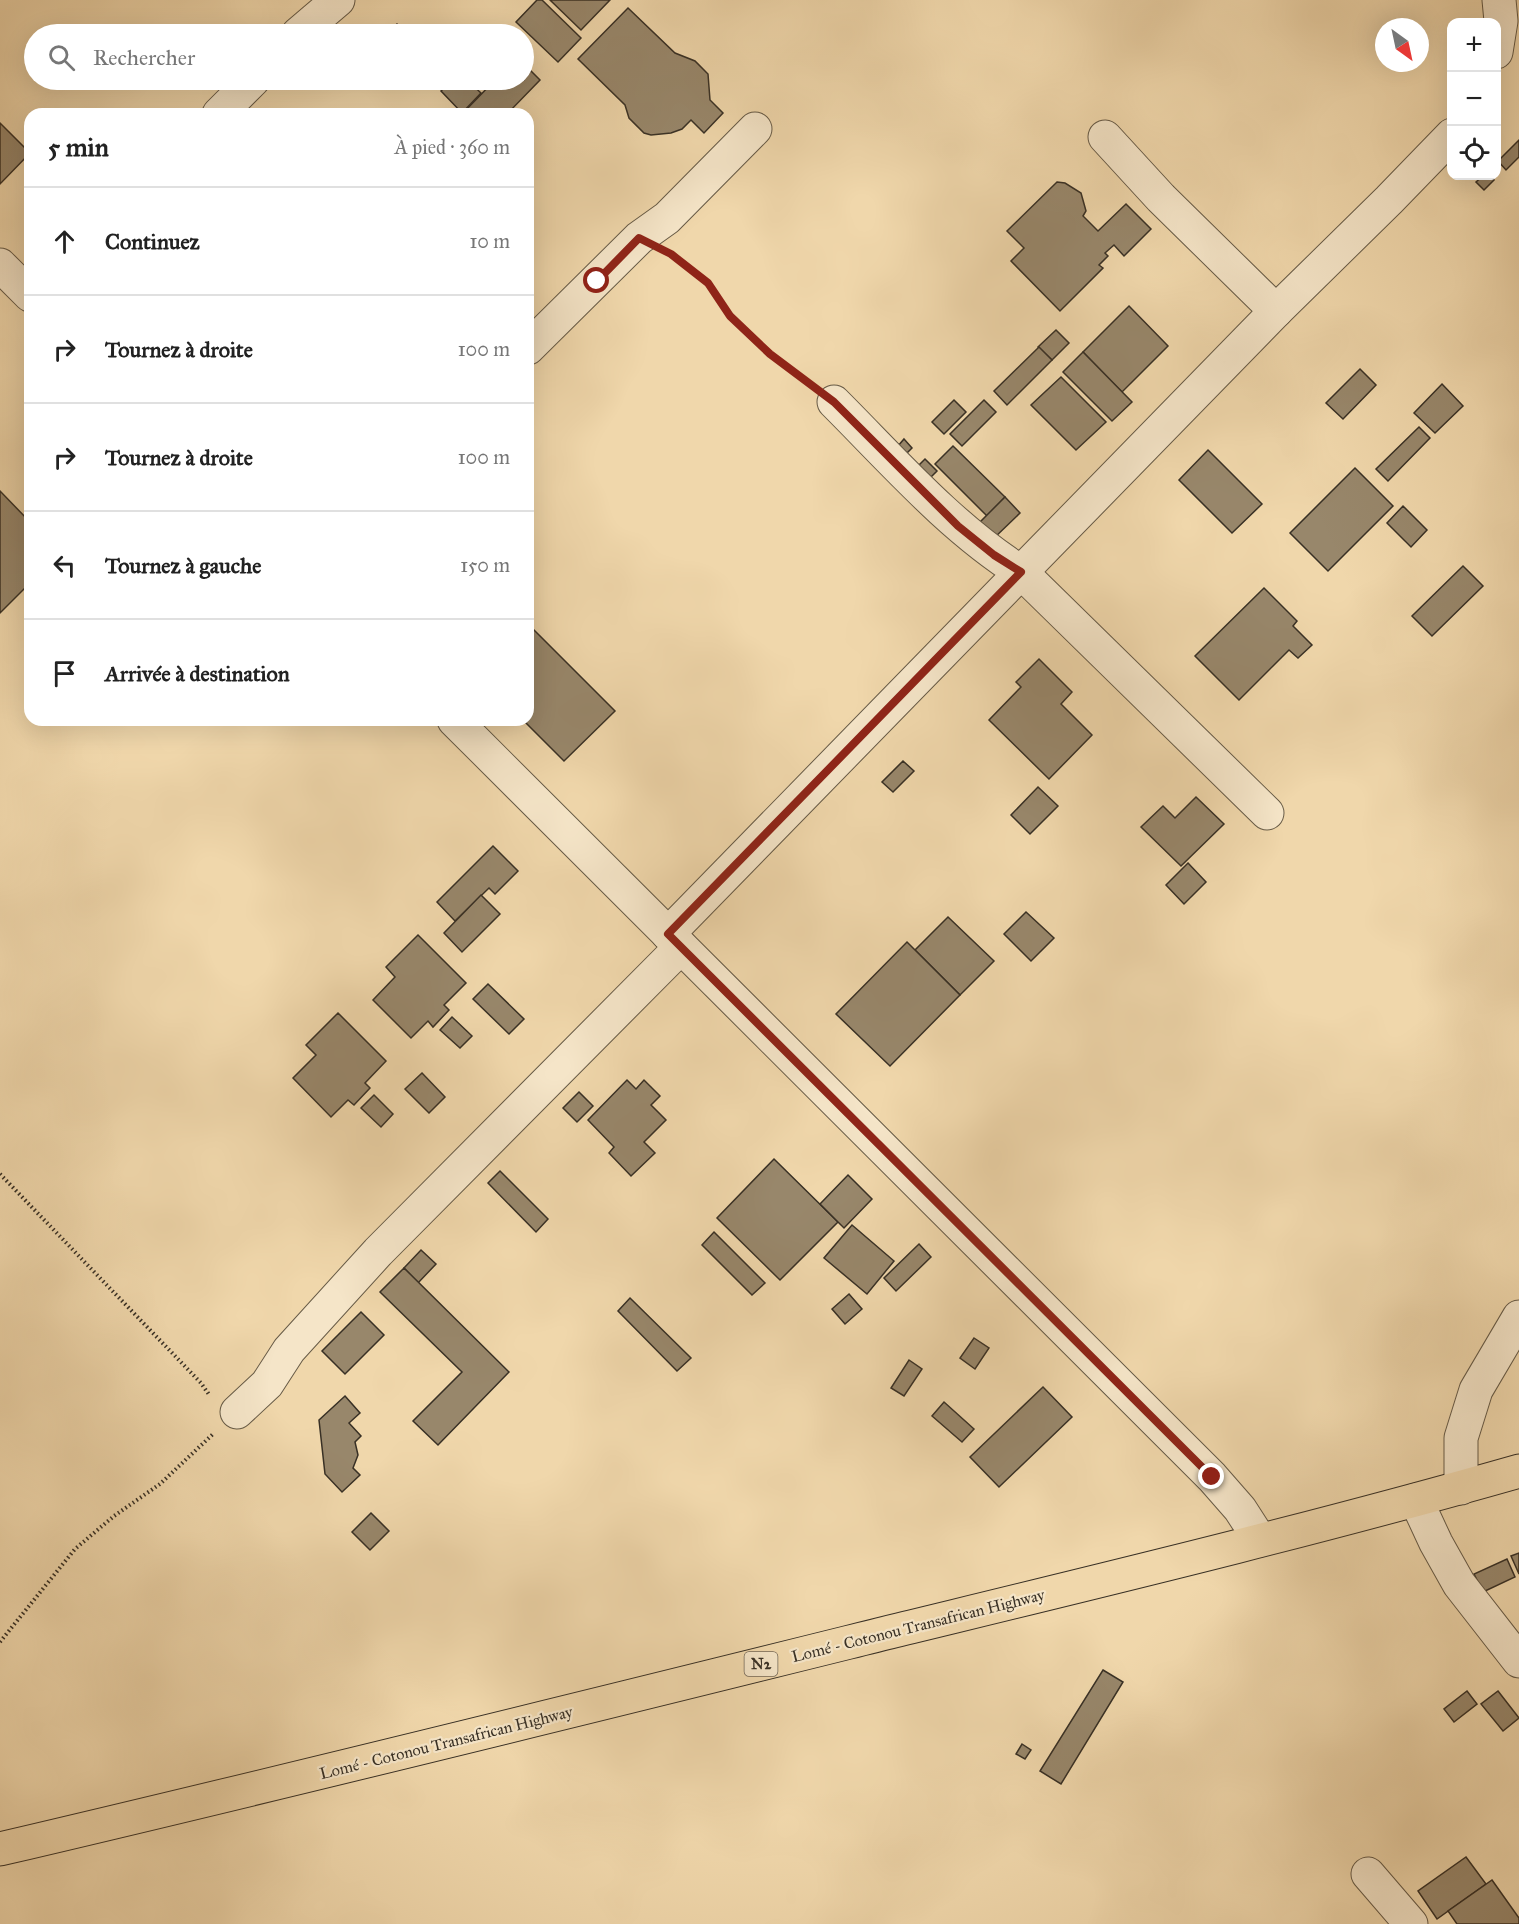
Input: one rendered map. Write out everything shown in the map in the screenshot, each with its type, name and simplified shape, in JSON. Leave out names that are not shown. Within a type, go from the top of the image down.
[{"type":"highway","name":"Lomé - Cotonou Transafrican Highway","points":[[0,1849],[382,1758],[1260,1540],[1519,1471]]},
{"type":"street","points":[[310,24],[338,0]]},
{"type":"street","points":[[1499,0],[1501,18]]},
{"type":"street","points":[[225,108],[243,90]]},
{"type":"street","points":[[534,342],[639,238],[667,218],[755,129]]},
{"type":"street","points":[[1105,137],[1161,198],[1276,311]]},
{"type":"street","points":[[231,1417],[267,1384],[289,1350],[378,1252],[1021,572],[1447,140]]},
{"type":"street","points":[[0,265],[24,287]]},
{"type":"street","points":[[834,402],[958,526],[994,555],[1021,572],[1267,813]]},
{"type":"street","points":[[460,726],[1212,1477],[1240,1509],[1260,1540]]},
{"type":"street","points":[[1461,1488],[1461,1438],[1476,1390],[1518,1323]]},
{"type":"street","points":[[1416,1500],[1436,1543],[1460,1584],[1519,1661]]},
{"type":"street","points":[[1368,1874],[1411,1924]]},
{"type":"path","points":[[639,238],[671,254],[708,283],[730,316],[770,354],[834,402]]},
{"type":"path","points":[[0,1174],[231,1417],[160,1484],[114,1516],[75,1549],[0,1642]]},
{"type":"building","points":[[537,0],[542,0],[581,38],[558,62],[534,39],[534,24],[516,22]]},
{"type":"building","points":[[550,0],[610,0],[581,30]]},
{"type":"building","points":[[628,8],[675,53],[695,61],[708,74],[710,100],[723,113],[704,133],[691,120],[682,129],[671,133],[651,135],[644,133],[629,118],[625,105],[578,59]]},
{"type":"building","points":[[534,74],[540,80],[534,86]]},
{"type":"building","points":[[478,90],[481,93],[467,108],[457,108],[441,91]]},
{"type":"building","points":[[485,90],[530,90],[513,108],[468,108]]},
{"type":"building","points":[[0,123],[24,147],[24,159],[0,184]]},
{"type":"building","points":[[1519,140],[1519,157],[1506,170],[1501,164],[1501,158]]},
{"type":"building","points":[[1478,180],[1494,180],[1484,190],[1476,182]]},
{"type":"building","points":[[1057,182],[1065,183],[1081,193],[1086,211],[1083,216],[1098,231],[1126,204],[1151,229],[1124,256],[1114,245],[1105,253],[1108,256],[1099,265],[1103,268],[1060,311],[1011,261],[1024,248],[1007,231]]},
{"type":"building","points":[[1129,306],[1168,346],[1122,392],[1083,352]]},
{"type":"building","points":[[1056,330],[1069,343],[1052,360],[1038,347]]},
{"type":"building","points":[[1039,347],[1052,360],[1007,405],[994,391]]},
{"type":"building","points":[[1083,352],[1132,402],[1112,421],[1063,372]]},
{"type":"building","points":[[1360,369],[1376,385],[1343,419],[1326,403]]},
{"type":"building","points":[[1061,377],[1106,422],[1076,450],[1031,405]]},
{"type":"building","points":[[1442,384],[1463,406],[1435,433],[1414,413]]},
{"type":"building","points":[[954,400],[966,412],[944,434],[932,422]]},
{"type":"building","points":[[984,400],[996,412],[962,446],[950,434]]},
{"type":"building","points":[[1419,427],[1430,438],[1388,481],[1376,469]]},
{"type":"building","points":[[904,439],[912,448],[906,454],[898,446]]},
{"type":"building","points":[[953,446],[1005,497],[987,516],[935,464]]},
{"type":"building","points":[[1208,450],[1262,504],[1232,533],[1179,480]]},
{"type":"building","points":[[925,459],[937,471],[930,478],[918,466]]},
{"type":"building","points":[[1355,468],[1393,506],[1328,571],[1290,533]]},
{"type":"building","points":[[0,491],[24,516],[24,589],[0,613]]},
{"type":"building","points":[[1005,497],[1020,513],[992,540],[977,525]]},
{"type":"building","points":[[1403,506],[1427,530],[1411,547],[1387,523]]},
{"type":"building","points":[[1463,566],[1483,586],[1432,636],[1412,616]]},
{"type":"building","points":[[1264,588],[1297,621],[1293,626],[1312,645],[1298,658],[1289,650],[1239,700],[1195,656]]},
{"type":"building","points":[[534,630],[615,711],[564,761],[529,726],[534,726]]},
{"type":"building","points":[[1039,659],[1072,692],[1061,704],[1092,735],[1049,779],[989,720],[1021,687],[1016,682]]},
{"type":"building","points":[[903,761],[914,771],[893,792],[882,782]]},
{"type":"building","points":[[1038,787],[1058,806],[1030,834],[1011,815]]},
{"type":"building","points":[[1196,797],[1224,824],[1181,866],[1141,827],[1163,806],[1175,818]]},
{"type":"building","points":[[493,846],[518,871],[495,894],[489,888],[455,921],[437,902]]},
{"type":"building","points":[[1188,863],[1206,882],[1184,904],[1166,885]]},
{"type":"building","points":[[481,895],[500,914],[462,952],[444,933]]},
{"type":"building","points":[[1026,912],[1054,938],[1031,961],[1004,934]]},
{"type":"building","points":[[948,917],[994,961],[960,995],[915,950]]},
{"type":"building","points":[[418,935],[466,983],[444,1005],[449,1010],[433,1027],[428,1021],[411,1038],[373,1000],[395,977],[386,967]]},
{"type":"building","points":[[907,942],[960,995],[890,1066],[836,1014]]},
{"type":"building","points":[[488,984],[524,1019],[509,1034],[473,999]]},
{"type":"building","points":[[338,1013],[386,1061],[365,1083],[370,1088],[354,1105],[348,1100],[331,1117],[293,1078],[316,1055],[306,1045]]},
{"type":"building","points":[[452,1017],[472,1036],[460,1048],[440,1030]]},
{"type":"building","points":[[422,1073],[445,1097],[429,1113],[405,1089]]},
{"type":"building","points":[[627,1080],[636,1089],[644,1080],[660,1096],[651,1105],[666,1120],[644,1142],[655,1153],[631,1176],[609,1153],[614,1147],[588,1120]]},
{"type":"building","points":[[579,1092],[593,1106],[577,1122],[563,1108]]},
{"type":"building","points":[[374,1095],[393,1114],[381,1127],[361,1108]]},
{"type":"building","points":[[774,1159],[838,1222],[780,1280],[717,1218]]},
{"type":"building","points":[[500,1171],[548,1219],[536,1232],[488,1183]]},
{"type":"building","points":[[848,1175],[872,1199],[844,1228],[820,1204]]},
{"type":"building","points":[[852,1225],[894,1261],[867,1294],[824,1258]]},
{"type":"building","points":[[714,1232],[765,1283],[752,1295],[702,1245]]},
{"type":"building","points":[[919,1244],[931,1257],[896,1291],[884,1278]]},
{"type":"building","points":[[421,1250],[436,1264],[418,1283],[404,1268]]},
{"type":"building","points":[[404,1268],[509,1372],[438,1445],[413,1421],[462,1372],[380,1292]]},
{"type":"building","points":[[849,1294],[862,1309],[845,1324],[832,1309]]},
{"type":"building","points":[[630,1298],[691,1358],[677,1371],[618,1311]]},
{"type":"building","points":[[361,1312],[384,1335],[345,1374],[322,1351]]},
{"type":"building","points":[[974,1338],[989,1348],[975,1369],[960,1358]]},
{"type":"building","points":[[909,1360],[922,1369],[904,1396],[891,1388]]},
{"type":"building","points":[[1043,1387],[1072,1417],[999,1487],[970,1457]]},
{"type":"building","points":[[345,1396],[360,1413],[349,1423],[361,1436],[355,1442],[358,1455],[353,1468],[360,1475],[342,1492],[325,1474],[319,1420]]},
{"type":"building","points":[[944,1402],[974,1429],[962,1442],[932,1416]]},
{"type":"building","points":[[371,1513],[389,1531],[370,1550],[352,1532]]},
{"type":"building","points":[[1519,1553],[1519,1574],[1511,1556]]},
{"type":"building","points":[[1507,1559],[1515,1577],[1483,1592],[1474,1574]]},
{"type":"building","points":[[1103,1670],[1123,1682],[1061,1784],[1040,1771]]},
{"type":"building","points":[[1467,1691],[1477,1704],[1454,1722],[1444,1709]]},
{"type":"building","points":[[1498,1691],[1519,1718],[1503,1731],[1481,1704]]},
{"type":"building","points":[[1022,1744],[1031,1750],[1025,1759],[1016,1754]]},
{"type":"building","points":[[1466,1857],[1486,1884],[1437,1919],[1418,1891]]},
{"type":"building","points":[[1492,1880],[1519,1918],[1519,1924],[1457,1924],[1448,1911]]},
{"type":"route","points":[[597,281],[639,238],[671,254],[708,283],[730,316],[770,354],[834,402],[958,526],[994,555],[1021,572],[668,934],[1212,1477]]}]
